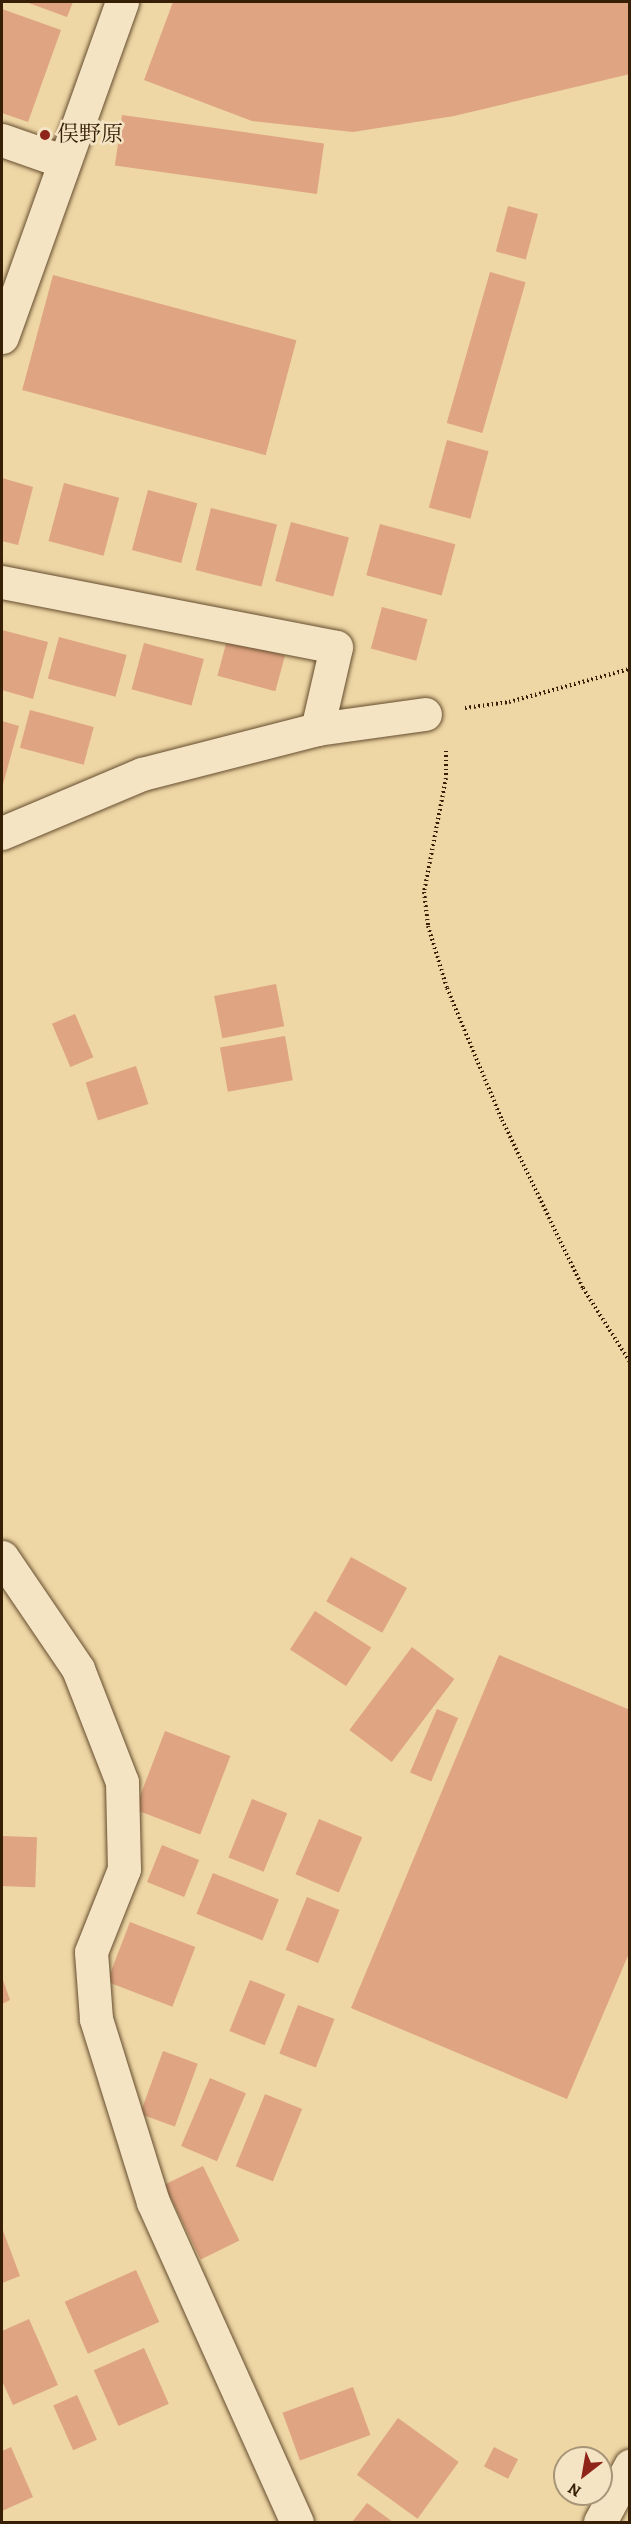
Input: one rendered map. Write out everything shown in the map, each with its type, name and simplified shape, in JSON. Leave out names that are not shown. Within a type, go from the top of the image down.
[{"type":"street","points":[[2,337],[62,161],[122,2]]},
{"type":"street","points":[[2,140],[62,161]]},
{"type":"street","points":[[2,582],[336,647],[317,729]]},
{"type":"street","points":[[2,833],[142,774],[317,729],[436,712]]},
{"type":"street","points":[[2,1557],[78,1669],[122,1782],[124,1869],[91,1952],[96,2019],[153,2202],[297,2523]]},
{"type":"street","points":[[600,2523],[630,2466]]},
{"type":"path","points":[[630,669],[509,702],[436,712],[446,778],[424,892],[428,926],[447,988],[502,1120],[583,1288],[630,1362]]},
{"type":"building","points":[[26,2],[73,2],[67,17]]},
{"type":"building","points":[[173,2],[630,2],[630,74],[454,116],[353,132],[252,121],[144,80]]},
{"type":"building","points":[[2,9],[61,30],[28,122],[2,113]]},
{"type":"building","points":[[122,115],[324,143],[317,194],[115,166]]},
{"type":"building","points":[[508,206],[538,214],[526,259],[496,251]]},
{"type":"building","points":[[490,272],[526,282],[482,433],[447,423]]},
{"type":"building","points":[[53,275],[296,340],[266,455],[22,390]]},
{"type":"building","points":[[447,440],[489,451],[470,519],[429,508]]},
{"type":"building","points":[[2,478],[33,487],[18,545],[2,541]]},
{"type":"building","points":[[64,483],[119,498],[104,556],[48,541]]},
{"type":"building","points":[[148,490],[197,503],[181,563],[132,550]]},
{"type":"building","points":[[211,508],[277,524],[261,587],[196,570]]},
{"type":"building","points":[[291,522],[349,538],[333,596],[275,581]]},
{"type":"building","points":[[380,524],[455,544],[442,595],[366,575]]},
{"type":"building","points":[[382,607],[427,619],[416,661],[371,649]]},
{"type":"building","points":[[2,630],[48,642],[33,699],[2,690]]},
{"type":"building","points":[[59,637],[127,655],[115,697],[48,679]]},
{"type":"building","points":[[227,640],[285,656],[275,691],[217,676]]},
{"type":"building","points":[[144,643],[204,659],[191,705],[132,689]]},
{"type":"building","points":[[30,710],[94,727],[84,765],[20,748]]},
{"type":"building","points":[[2,721],[19,726],[2,788]]},
{"type":"building","points":[[276,984],[284,1026],[222,1038],[214,996]]},
{"type":"building","points":[[75,1014],[93,1057],[70,1067],[52,1024]]},
{"type":"building","points":[[285,1036],[293,1080],[228,1092],[220,1047]]},
{"type":"building","points":[[136,1066],[148,1104],[98,1120],[86,1082]]},
{"type":"building","points":[[351,1557],[407,1588],[382,1633],[326,1602]]},
{"type":"building","points":[[315,1611],[371,1647],[346,1686],[290,1650]]},
{"type":"building","points":[[412,1647],[454,1679],[392,1762],[349,1730]]},
{"type":"building","points":[[499,1655],[630,1710],[630,1951],[567,2099],[351,2008]]},
{"type":"building","points":[[437,1709],[458,1718],[431,1782],[410,1773]]},
{"type":"building","points":[[165,1731],[230,1756],[200,1835],[135,1809]]},
{"type":"building","points":[[252,1799],[287,1813],[264,1872],[228,1857]]},
{"type":"building","points":[[319,1819],[362,1837],[339,1893],[296,1874]]},
{"type":"building","points":[[2,1836],[37,1837],[35,1887],[2,1886]]},
{"type":"building","points":[[162,1845],[199,1860],[184,1897],[147,1882]]},
{"type":"building","points":[[213,1873],[279,1900],[262,1940],[197,1914]]},
{"type":"building","points":[[307,1897],[339,1910],[318,1963],[286,1950]]},
{"type":"building","points":[[130,1922],[195,1947],[172,2007],[107,1982]]},
{"type":"building","points":[[2,1977],[10,2000],[2,2004]]},
{"type":"building","points":[[250,1980],[285,1994],[265,2045],[229,2031]]},
{"type":"building","points":[[298,2005],[334,2019],[316,2068],[279,2054]]},
{"type":"building","points":[[163,2051],[198,2064],[175,2127],[140,2114]]},
{"type":"building","points":[[210,2078],[246,2093],[217,2161],[181,2146]]},
{"type":"building","points":[[265,2094],[302,2109],[273,2181],[236,2166]]},
{"type":"building","points":[[203,2166],[239,2241],[201,2259],[164,2185]]},
{"type":"building","points":[[2,2228],[20,2276],[2,2283]]},
{"type":"building","points":[[136,2270],[159,2322],[88,2354],[65,2302]]},
{"type":"building","points":[[29,2319],[58,2385],[13,2405],[2,2381],[2,2331]]},
{"type":"building","points":[[144,2348],[169,2404],[119,2426],[94,2370]]},
{"type":"building","points":[[353,2387],[370,2435],[300,2461],[283,2413]]},
{"type":"building","points":[[77,2395],[97,2440],[73,2450],[53,2406]]},
{"type":"building","points":[[398,2418],[459,2462],[418,2519],[357,2475]]},
{"type":"building","points":[[11,2447],[33,2497],[2,2511],[2,2451]]},
{"type":"building","points":[[494,2447],[518,2459],[508,2479],[484,2467]]},
{"type":"building","points":[[367,2503],[393,2522],[352,2522]]},
{"type":"place","name":"俣野原","points":[[45,135]]}]
